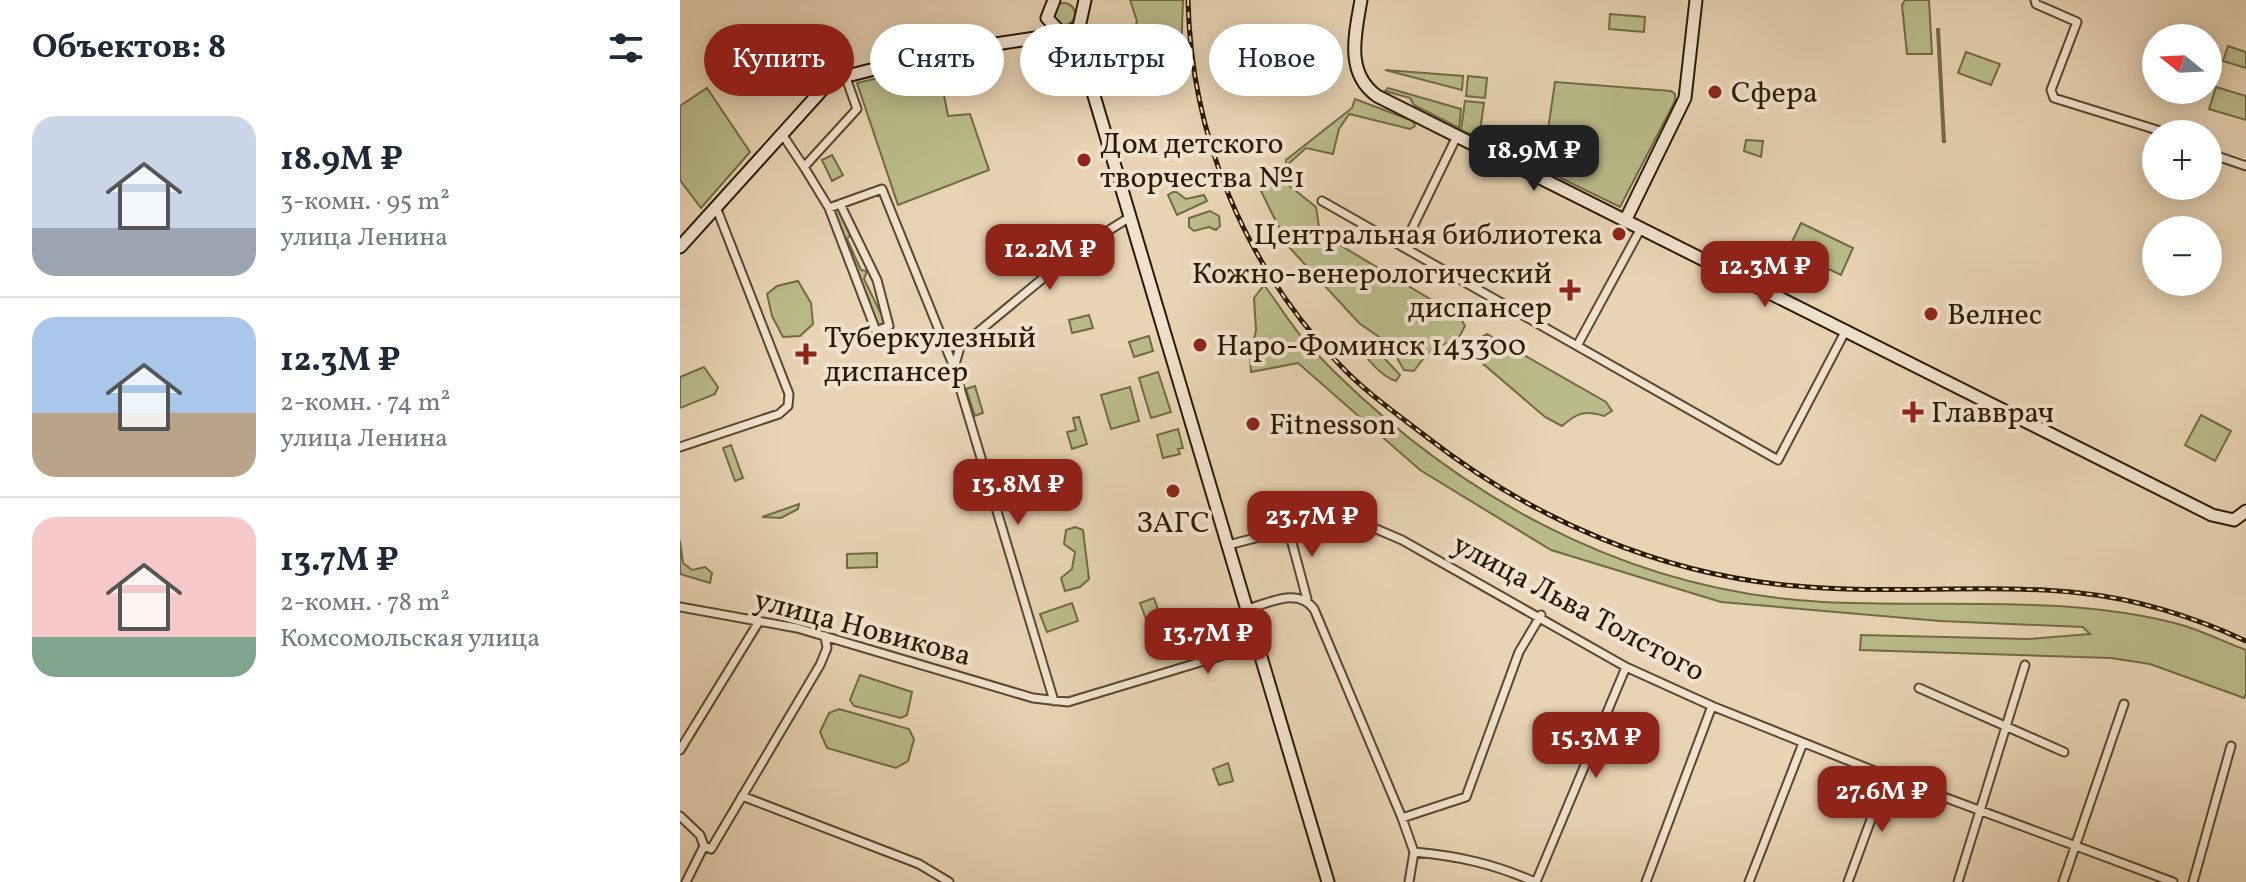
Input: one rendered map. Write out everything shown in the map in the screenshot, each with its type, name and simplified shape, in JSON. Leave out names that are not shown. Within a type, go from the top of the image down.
[{"type":"street","points":[[1046,24],[1048,10],[1054,0]]},
{"type":"street","points":[[1361,0],[1354,66],[1361,83],[1377,96],[2212,515],[2234,520],[2246,511]]},
{"type":"street","points":[[1626,219],[1685,98],[1696,0]]},
{"type":"street","points":[[2035,0],[2036,4],[2077,22],[2051,90],[2054,98],[2142,125]]},
{"type":"street","points":[[1079,24],[1082,3]]},
{"type":"street","points":[[1048,21],[1052,24]]},
{"type":"street","points":[[854,73],[1020,39]]},
{"type":"street","points":[[680,247],[816,96]]},
{"type":"street","points":[[804,167],[857,109],[852,96]]},
{"type":"street","points":[[1096,96],[1328,882]]},
{"type":"street","points":[[782,134],[829,208],[876,331],[883,330],[889,326],[877,280],[840,204]]},
{"type":"street","points":[[1404,245],[1457,135]]},
{"type":"street","points":[[2222,158],[2246,166]]},
{"type":"street","points":[[829,208],[882,189],[954,368],[1054,701]]},
{"type":"street","points":[[1322,201],[1778,460],[1846,330]]},
{"type":"street","points":[[680,447],[779,414],[788,406],[789,394],[716,207]]},
{"type":"street","points":[[954,368],[960,347],[1076,251],[1130,217]]},
{"type":"street","points":[[1577,346],[1641,228]]},
{"type":"street","name":"улица Льва Толстого","points":[[1228,545],[1341,516],[1360,522],[1402,540],[1541,615],[1626,667],[1712,706],[1981,812],[2173,882]]},
{"type":"street","points":[[1288,528],[1307,599],[1414,852],[1409,882]]},
{"type":"street","points":[[1247,609],[1296,595],[1307,599]]},
{"type":"street","name":"улица Новикова","points":[[680,607],[825,636],[1033,698],[1068,702],[1257,645]]},
{"type":"street","points":[[1402,818],[1466,797],[1519,652],[1541,615]]},
{"type":"street","points":[[680,750],[758,623]]},
{"type":"street","points":[[704,846],[711,849],[820,665],[827,648],[825,636]]},
{"type":"street","points":[[1958,882],[2025,665]]},
{"type":"street","points":[[1414,852],[1463,856],[1536,882],[1626,667]]},
{"type":"street","points":[[1919,688],[2064,752]]},
{"type":"street","points":[[2063,882],[2078,847],[2124,704]]},
{"type":"street","points":[[1646,882],[1712,706]]},
{"type":"street","points":[[1749,882],[1803,743]]},
{"type":"street","points":[[2193,882],[2231,746]]},
{"type":"street","points":[[1848,882],[1887,776]]},
{"type":"street","points":[[742,796],[919,864],[938,880],[949,882]]},
{"type":"street","points":[[680,816],[700,835],[704,846],[686,882]]},
{"type":"green space","points":[[1130,0],[1183,0],[1182,24],[1136,24]]},
{"type":"green space","points":[[1905,0],[1929,0],[1932,54],[1907,54],[1902,5]]},
{"type":"green space","points":[[1064,3],[1074,10],[1072,22],[1056,22],[1053,14],[1056,6]]},
{"type":"green space","points":[[1610,14],[1645,17],[1644,32],[1609,29]]},
{"type":"green space","points":[[1939,29],[1945,142],[1943,142]]},
{"type":"green space","points":[[2228,46],[2246,52],[2246,68],[2223,61]]},
{"type":"green space","points":[[1966,52],[2000,64],[1991,85],[1958,73]]},
{"type":"green space","points":[[1385,70],[1463,76],[1462,90]]},
{"type":"green space","points":[[1468,76],[1487,78],[1485,98],[1466,96]]},
{"type":"green space","points":[[870,80],[870,96],[944,96],[948,116],[970,114],[989,170],[898,205],[857,83]]},
{"type":"green space","points":[[1555,82],[1671,91],[1675,94],[1675,101],[1620,207],[1481,139],[1482,130],[1547,137]]},
{"type":"green space","points":[[1388,88],[1461,109],[1459,128],[1414,105],[1410,98],[1385,91]]},
{"type":"green space","points":[[2222,89],[2246,96],[2246,120],[2209,109],[2211,104],[2222,104]]},
{"type":"green space","points":[[704,90],[704,96],[712,96],[750,152],[701,208],[680,180],[680,106]]},
{"type":"green space","points":[[1355,99],[1413,121],[1415,126],[1410,129],[1349,114],[1339,129],[1333,154],[1306,148],[1286,166],[1286,160],[1352,108]]},
{"type":"green space","points":[[1465,101],[1484,103],[1479,138],[1461,130]]},
{"type":"green space","points":[[1746,140],[1763,141],[1761,157],[1744,151]]},
{"type":"green space","points":[[832,155],[843,175],[832,181],[822,160]]},
{"type":"green space","points":[[1269,182],[1286,183],[1316,207],[1319,227],[1330,239],[1460,317],[1465,326],[1458,339],[1433,349],[1414,371],[1404,370],[1389,344],[1359,323],[1288,246],[1261,191]]},
{"type":"green space","points":[[1175,191],[1186,199],[1204,195],[1207,201],[1177,215],[1168,195]]},
{"type":"green space","points":[[839,206],[850,235],[847,239],[861,270],[867,271],[864,279],[885,322],[878,328],[849,247],[844,244],[830,209]]},
{"type":"green space","points":[[1210,211],[1219,216],[1220,226],[1216,230],[1209,227],[1194,231],[1189,227],[1189,218]]},
{"type":"green space","points":[[1801,223],[1853,248],[1841,275],[1788,250]]},
{"type":"green space","points":[[798,281],[811,303],[813,324],[800,336],[783,337],[772,316],[767,294],[777,286]]},
{"type":"green space","points":[[1264,285],[1311,348],[1364,400],[1421,447],[1480,489],[1543,525],[1609,555],[1677,578],[1749,594],[1823,602],[2046,605],[2135,615],[2178,624],[2246,650],[2246,694],[2244,698],[2150,664],[2111,658],[1860,650],[1861,635],[2028,639],[2090,634],[2083,627],[1940,621],[1721,602],[1551,550],[1420,470],[1298,363],[1251,372],[1250,358],[1256,330],[1254,298]]},
{"type":"green space","points":[[1089,315],[1093,328],[1072,333],[1069,320]]},
{"type":"green space","points":[[1487,334],[1606,402],[1612,411],[1604,416],[1581,414],[1562,426],[1545,417],[1474,356],[1477,340]]},
{"type":"green space","points":[[1149,336],[1153,351],[1134,357],[1129,342]]},
{"type":"green space","points":[[1362,340],[1373,346],[1400,375],[1396,381],[1379,371],[1369,360],[1359,344]]},
{"type":"green space","points":[[704,367],[718,387],[715,394],[680,408],[680,377]]},
{"type":"green space","points":[[1158,372],[1171,412],[1151,418],[1139,378]]},
{"type":"green space","points":[[975,386],[983,413],[975,416],[966,389]]},
{"type":"green space","points":[[1130,387],[1139,421],[1111,429],[1101,395]]},
{"type":"green space","points":[[2201,415],[2231,431],[2215,461],[2185,445]]},
{"type":"green space","points":[[1079,417],[1087,444],[1072,449],[1067,432],[1076,430],[1073,418]]},
{"type":"green space","points":[[1178,429],[1183,448],[1178,449],[1180,454],[1163,458],[1157,435]]},
{"type":"green space","points":[[731,445],[743,478],[735,481],[723,448]]},
{"type":"green space","points":[[799,504],[798,509],[781,518],[762,517]]},
{"type":"green space","points":[[1075,527],[1083,530],[1089,579],[1080,587],[1065,591],[1061,578],[1072,569],[1075,552],[1064,544],[1066,530]]},
{"type":"green space","points":[[680,541],[683,563],[692,570],[705,567],[712,573],[710,583],[680,574]]},
{"type":"green space","points":[[877,553],[877,567],[847,568],[847,554]]},
{"type":"green space","points":[[1154,598],[1163,623],[1149,627],[1140,603]]},
{"type":"green space","points":[[1072,603],[1078,621],[1047,632],[1040,614]]},
{"type":"green space","points":[[860,675],[912,692],[907,715],[901,718],[854,706],[850,700]]},
{"type":"green space","points":[[839,709],[909,729],[914,739],[908,761],[896,768],[827,748],[820,732],[829,713]]},
{"type":"green space","points":[[1228,763],[1233,781],[1219,785],[1213,769]]},
{"type":"railway","points":[[1188,0],[1191,51],[1199,100],[1212,149],[1229,195],[1275,284],[1305,325],[1359,384],[1428,438],[1511,494],[1602,539],[1697,570],[1746,580],[1831,588],[2009,589],[2080,593],[2165,610],[2246,641]]},
{"type":"place","name":"Сфера","points":[[1715,92]]},
{"type":"place","name":"Дом детского творчества №1","points":[[1084,160]]},
{"type":"place","name":"Центральная библиотека","points":[[1619,234]]},
{"type":"place","name":"Кожно-венерологический диспансер","points":[[1570,290]]},
{"type":"place","name":"Велнес","points":[[1931,314]]},
{"type":"place","name":"Наро-Фоминск 143300","points":[[1200,345]]},
{"type":"place","name":"Туберкулезный диспансер","points":[[806,354]]},
{"type":"place","name":"Главврач","points":[[1913,412]]},
{"type":"place","name":"Fitnesson","points":[[1253,424]]},
{"type":"place","name":"ЗАГС","points":[[1173,491]]}]
